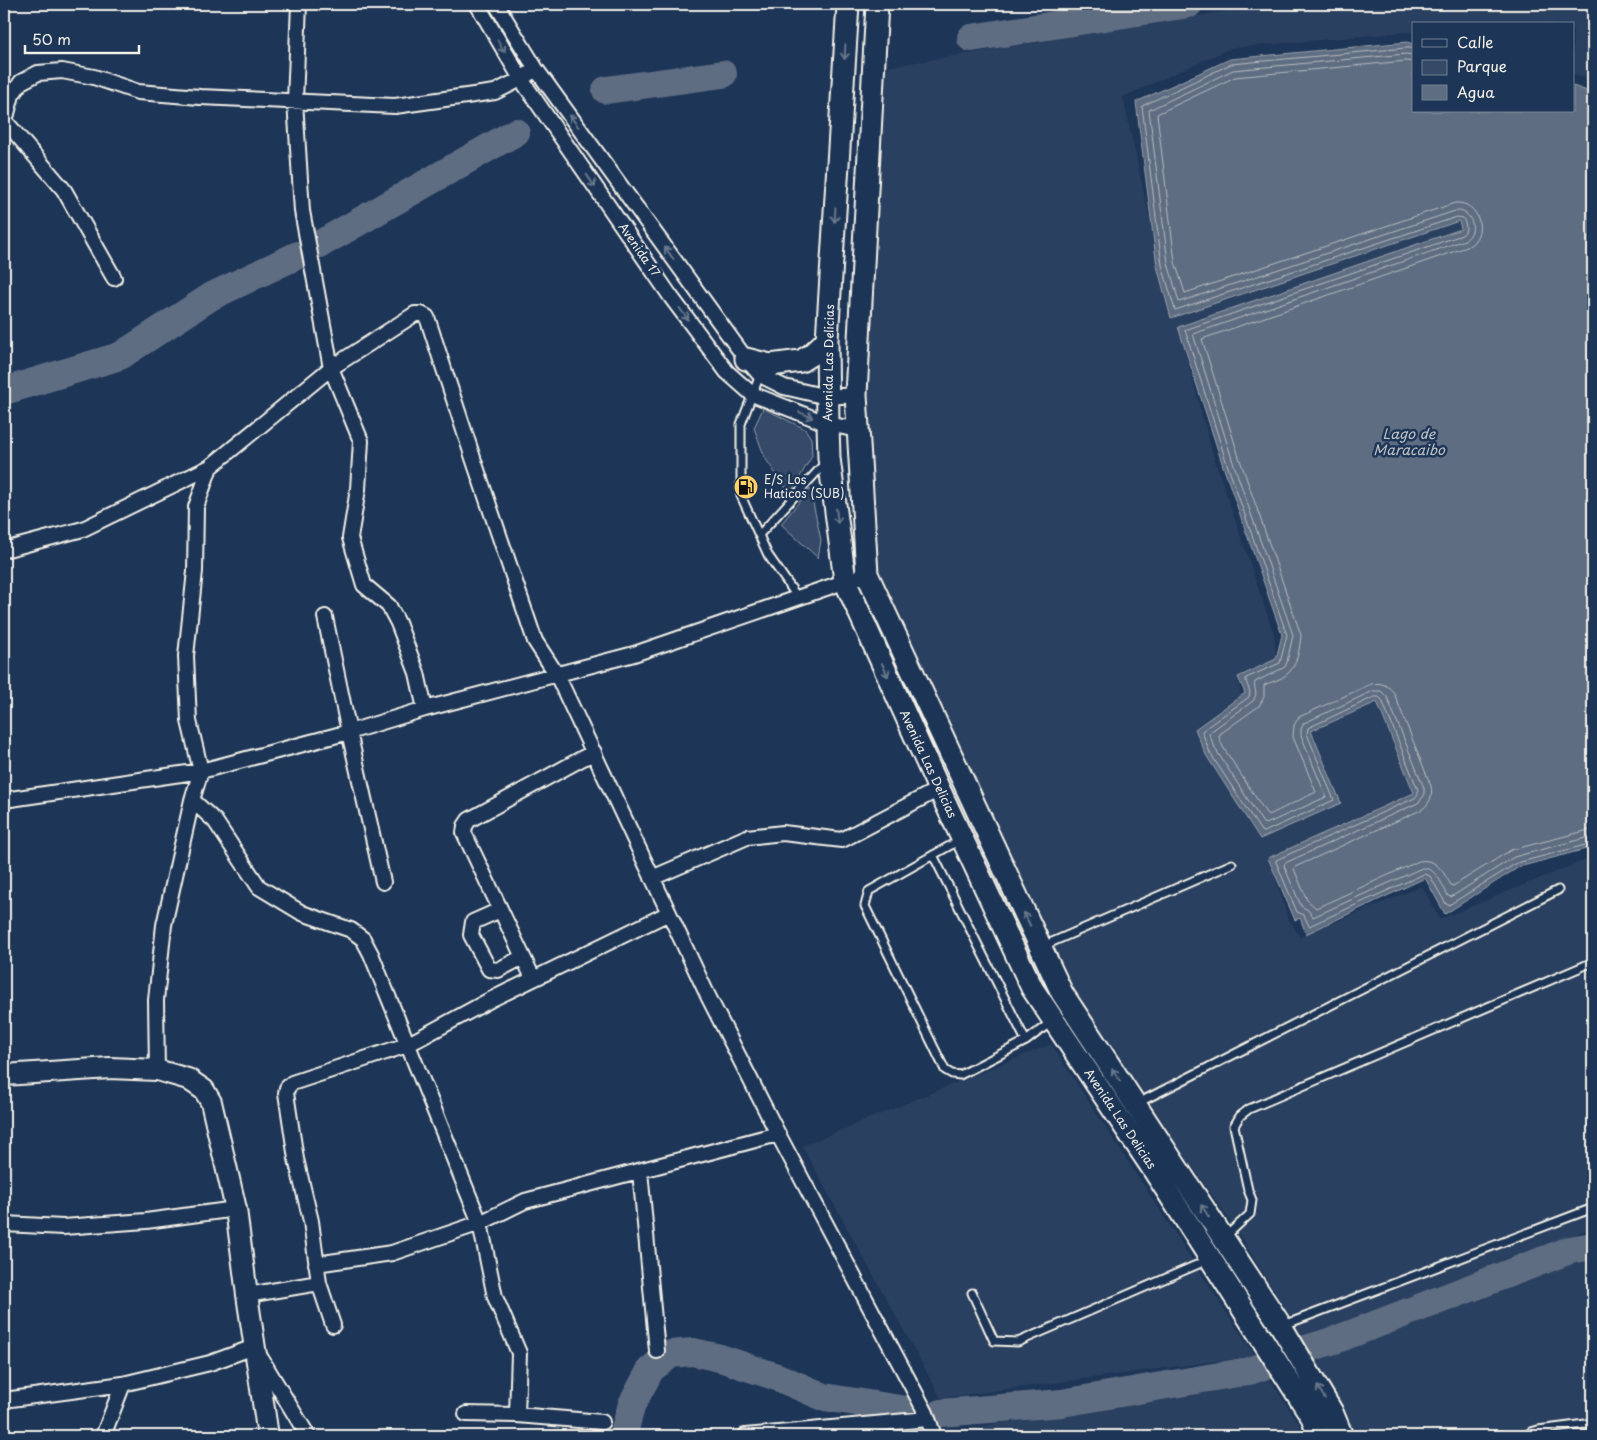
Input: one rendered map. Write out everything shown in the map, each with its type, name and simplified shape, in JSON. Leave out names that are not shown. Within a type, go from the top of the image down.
[{"type":"main road","name":"Avenida Las Delicias","points":[[848,4],[828,340],[827,397],[830,458],[845,581],[938,789],[1032,988],[1153,1169],[1281,1326],[1332,1412],[1342,1436]]},
{"type":"main road","name":"Avenida Las Delicias","points":[[877,4],[856,395],[867,574],[1062,993],[1135,1105],[1312,1417],[1319,1436]]},
{"type":"main road","points":[[746,359],[770,365],[801,361],[828,340]]},
{"type":"main road","points":[[928,765],[951,756]]},
{"type":"street","points":[[299,4],[295,101],[302,211],[331,368],[361,441],[358,489],[350,538],[364,585],[389,606],[398,623],[417,673],[425,709]]},
{"type":"street","name":"Avenida 17","points":[[477,4],[521,79],[671,297],[727,372],[752,394],[828,424],[858,430]]},
{"type":"street","name":"Avenida 17","points":[[496,4],[536,69],[746,359],[760,375],[784,388],[827,397],[856,395]]},
{"type":"street","points":[[114,278],[64,190],[5,124],[12,95],[21,82],[38,73],[62,71],[94,77],[138,92],[200,97],[395,106],[495,92],[536,69]]},
{"type":"street","points":[[4,550],[83,529],[210,467],[331,368],[415,314],[422,314],[427,317],[535,641],[557,675],[712,1004],[928,1419],[934,1436]]},
{"type":"street","points":[[157,1070],[156,1000],[164,925],[192,800],[202,771],[189,721],[186,656],[195,572],[196,507],[210,467]]},
{"type":"street","points":[[4,800],[202,771],[349,732],[425,709],[634,654],[867,574]]},
{"type":"street","points":[[325,616],[383,882]]},
{"type":"street","points":[[533,978],[464,834],[465,826],[470,820],[594,752]]},
{"type":"street","points":[[652,878],[747,837],[783,833],[842,840],[938,789]]},
{"type":"street","points":[[192,800],[215,821],[259,887],[302,912],[351,930],[362,939],[371,954],[480,1223],[495,1297],[519,1353],[517,1415]]},
{"type":"street","points":[[500,910],[473,922],[471,935],[489,969],[498,970],[523,957]]},
{"type":"street","points":[[333,1325],[319,1283],[311,1221],[296,1159],[286,1094],[287,1088],[292,1083],[407,1045],[533,978],[669,913]]},
{"type":"street","points":[[4,1075],[110,1068],[157,1070],[188,1080],[204,1090],[211,1102],[236,1209],[268,1436]]},
{"type":"street","points":[[316,1264],[392,1253],[480,1223],[525,1201],[778,1134]]},
{"type":"street","points":[[640,1171],[657,1351]]},
{"type":"street","points":[[4,1224],[63,1227],[146,1221],[236,1209]]},
{"type":"street","points":[[247,1295],[319,1283]]},
{"type":"street","points":[[4,1400],[123,1384],[210,1363],[254,1347]]},
{"type":"street","points":[[254,1347],[308,1436]]},
{"type":"street","points":[[103,1436],[123,1384]]},
{"type":"street","points":[[466,1414],[517,1415],[602,1422]]},
{"type":"street","points":[[745,1436],[928,1419]]},
{"type":"lane","points":[[760,375],[741,424],[742,496],[768,556],[798,598]]},
{"type":"lane","points":[[759,535],[830,458]]},
{"type":"lane","points":[[962,839],[869,892],[865,906],[945,1070],[952,1074],[960,1075],[1026,1041],[1053,1020]]},
{"type":"lane","points":[[933,855],[1026,1041]]},
{"type":"lane","points":[[1040,947],[1232,864]]},
{"type":"lane","points":[[1135,1105],[1558,890]]},
{"type":"lane","points":[[972,1293],[994,1341],[1018,1342],[1217,1249],[1250,1214],[1252,1200],[1248,1190],[1234,1126],[1240,1116],[1249,1108],[1593,962]]},
{"type":"lane","points":[[1281,1326],[1593,1208]]},
{"type":"lane","points":[[1527,1436],[1531,1432],[1538,1430],[1593,1424]]},
{"type":"shaded area","points":[[1284,4],[1593,4],[1593,81],[1574,74],[1574,22],[1412,22],[1412,33],[1231,48],[1123,97],[1171,317],[1459,221],[1462,230],[1178,327],[1214,458],[1274,634],[1276,659],[1238,676],[1241,697],[1195,729],[1311,731],[1377,701],[1414,793],[1269,858],[1288,918],[1300,937],[1422,886],[1440,919],[1585,860],[1593,870],[1593,1230],[1583,1231],[1306,1342],[1242,1239],[1083,1008],[1069,991],[879,578],[867,408],[886,67],[1240,9]]},
{"type":"shaded area","points":[[1051,1044],[1255,1356],[941,1398],[802,1146]]},
{"type":"shaded area","points":[[1593,1255],[1593,1436],[1350,1436],[1310,1359],[1576,1259]]},
{"type":"shaded area","points":[[1269,1378],[1299,1424],[1304,1436],[951,1436],[949,1432]]},
{"type":"green space","points":[[763,408],[805,429],[811,438],[812,456],[790,494],[765,458],[754,428]]},
{"type":"green space","points":[[810,489],[821,540],[818,558],[781,524]]},
{"type":"water","name":"Lago de Maracaibo","points":[[1407,42],[1412,44],[1412,112],[1574,112],[1574,86],[1593,93],[1593,847],[1519,867],[1445,914],[1425,878],[1306,934],[1300,918],[1295,920],[1268,858],[1414,793],[1377,702],[1311,731],[1341,803],[1260,839],[1206,755],[1195,729],[1245,693],[1238,677],[1276,659],[1282,635],[1222,463],[1178,327],[1461,229],[1459,221],[1171,318],[1157,266],[1136,102],[1230,59]]},
{"type":"waterway","points":[[971,38],[1189,4]]},
{"type":"waterway","points":[[606,90],[723,74]]},
{"type":"waterway","points":[[320,244],[516,132]]},
{"type":"waterway","points":[[4,391],[120,356],[212,296],[298,255]]},
{"type":"waterway","points":[[1306,1349],[1335,1340],[1570,1250],[1593,1246]]},
{"type":"waterway","points":[[623,1436],[632,1404],[651,1369],[671,1354],[693,1352],[720,1358],[777,1377],[824,1397],[919,1412]]},
{"type":"waterway","points":[[941,1413],[1062,1403],[1249,1371],[1266,1365]]},
{"type":"place","name":"E/S Los Haticos (SUB)","points":[[746,487]]}]
